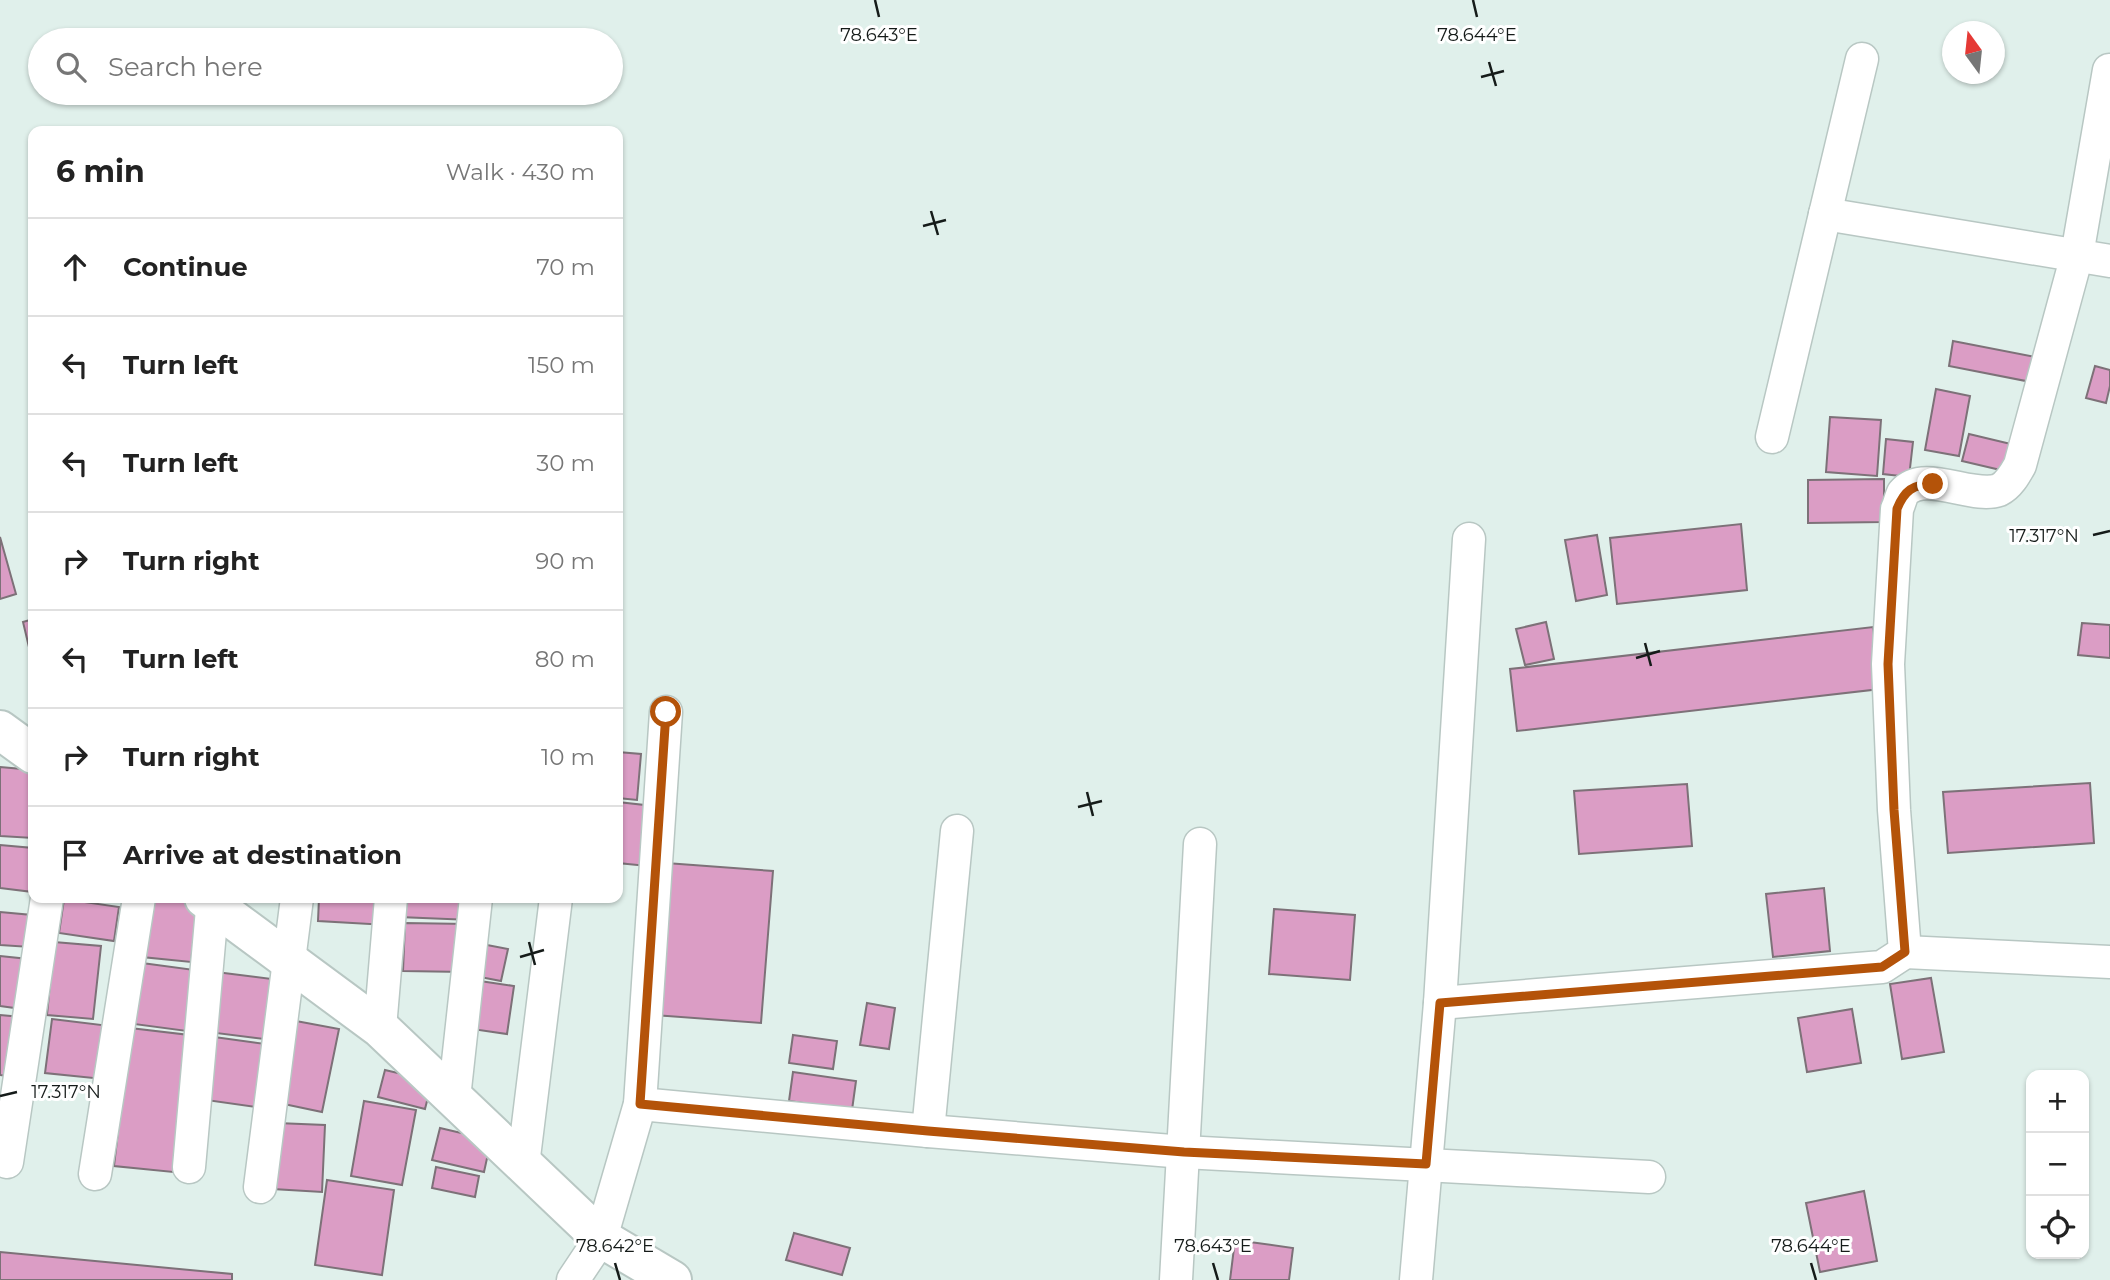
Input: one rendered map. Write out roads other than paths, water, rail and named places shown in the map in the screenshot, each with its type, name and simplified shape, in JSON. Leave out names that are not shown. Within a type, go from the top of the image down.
[{"type":"street","points":[[1772,437],[1862,59]]},
{"type":"street","points":[[1905,952],[1894,810],[1888,664],[1897,509],[1903,494],[1918,484],[1982,492],[1999,489],[2012,479],[2020,465],[2077,255],[2109,70]]},
{"type":"street","points":[[1825,214],[2110,261]]},
{"type":"street","points":[[1416,1280],[1440,1003],[1469,539]]},
{"type":"street","points":[[573,1280],[601,1238],[640,1104],[666,712]]},
{"type":"street","points":[[0,730],[28,750]]},
{"type":"street","points":[[928,1131],[957,831]]},
{"type":"street","points":[[1176,1280],[1200,844]]},
{"type":"street","points":[[7,1162],[46,903]]},
{"type":"street","points":[[95,1174],[138,903]]},
{"type":"street","points":[[189,1167],[210,903]]},
{"type":"street","points":[[214,903],[380,1028],[601,1238],[672,1280]]},
{"type":"street","points":[[260,1187],[297,903]]},
{"type":"street","points":[[380,1028],[391,903]]},
{"type":"street","points":[[454,1098],[475,903]]},
{"type":"street","points":[[523,1165],[555,903]]},
{"type":"street","points":[[1440,1003],[1882,967],[1905,952],[2110,962]]},
{"type":"street","points":[[640,1104],[1184,1152],[1649,1177]]}]
